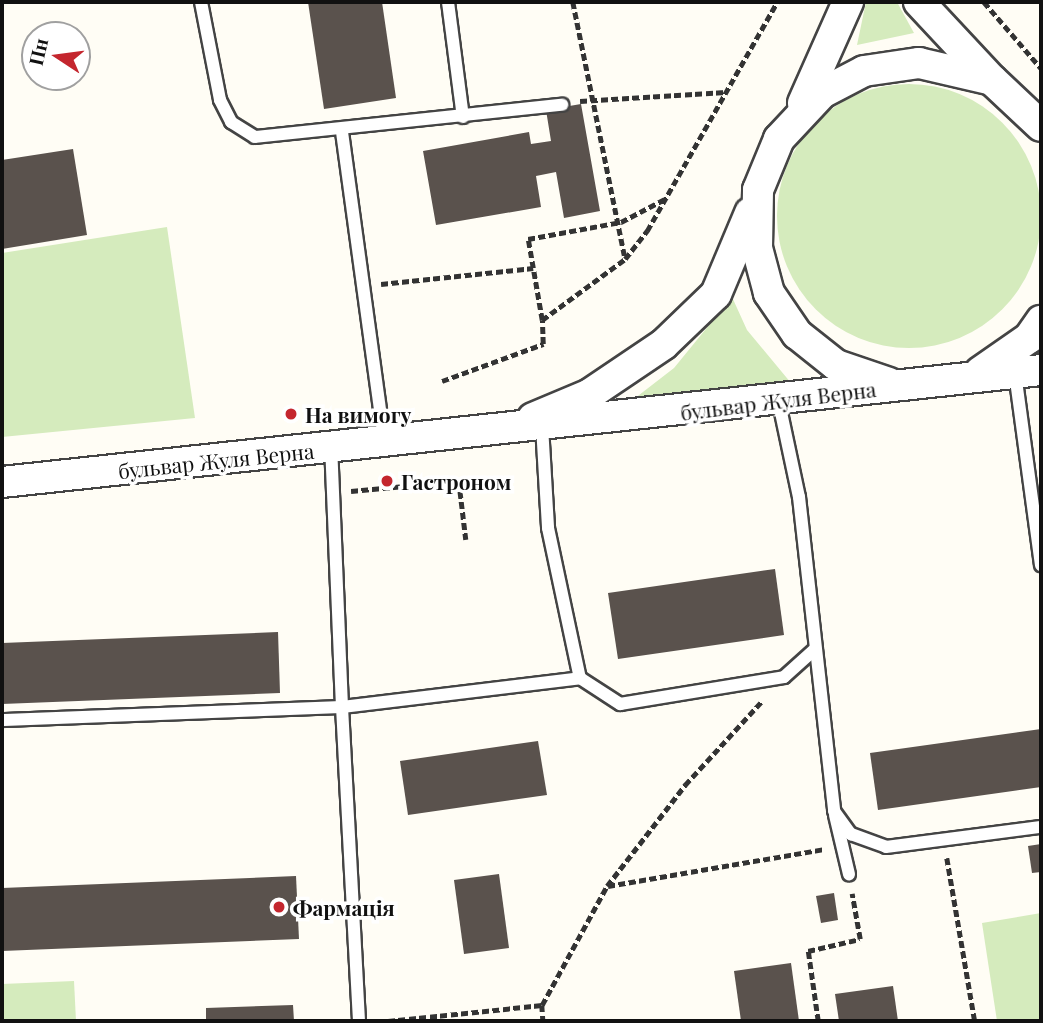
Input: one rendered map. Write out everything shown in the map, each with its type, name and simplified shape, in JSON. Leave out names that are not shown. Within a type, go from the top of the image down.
[{"type":"street","name":"бульвар Жуля Верна","points":[[528,426],[590,394],[664,344],[716,293],[758,190],[822,72],[848,2]]},
{"type":"street","points":[[919,2],[992,80],[1041,126]]},
{"type":"street","points":[[796,116],[864,71],[919,63],[992,80]]},
{"type":"street","points":[[758,190],[757,248],[769,293],[797,334],[836,365],[900,385]]},
{"type":"street","points":[[967,378],[995,366],[1041,321]]},
{"type":"street","name":"бульвар Жуля Верна","points":[[2,482],[528,426],[779,403],[900,385],[1028,371]]},
{"type":"lane","points":[[201,2],[220,100],[231,122],[255,137],[342,132],[562,105]]},
{"type":"lane","points":[[448,2],[463,117]]},
{"type":"lane","points":[[342,132],[384,443]]},
{"type":"lane","points":[[1028,371],[1041,565]]},
{"type":"lane","points":[[779,403],[800,497],[814,650],[834,811],[849,874]]},
{"type":"lane","points":[[528,426],[580,678]]},
{"type":"lane","points":[[331,448],[359,1021]]},
{"type":"lane","points":[[2,720],[342,707],[580,678],[620,704],[784,677],[814,650]]},
{"type":"lane","points":[[834,811],[851,834],[886,847],[1041,827]]},
{"type":"path","points":[[573,2],[621,222],[625,259]]},
{"type":"path","points":[[542,320],[625,259],[666,199],[777,2]]},
{"type":"path","points":[[984,2],[1041,68]]},
{"type":"path","points":[[594,98],[726,92]]},
{"type":"path","points":[[442,381],[543,344],[542,320],[528,239],[621,222],[666,199]]},
{"type":"path","points":[[363,286],[533,268]]},
{"type":"path","points":[[333,493],[459,481],[466,540]]},
{"type":"path","points":[[543,1021],[542,1005],[607,886],[685,785],[784,677]]},
{"type":"path","points":[[944,839],[975,1021]]},
{"type":"path","points":[[607,886],[841,846]]},
{"type":"path","points":[[818,1021],[808,951],[860,939],[849,874]]},
{"type":"path","points":[[387,1021],[542,1005]]},
{"type":"green space","points":[[866,2],[897,2],[914,33],[857,45]]},
{"type":"green space","points":[[909,84],[935,87],[959,94],[993,114],[1011,132],[1031,166],[1038,190],[1041,216],[1038,242],[1031,266],[1011,300],[993,318],[959,338],[935,345],[909,348],[883,345],[859,338],[825,318],[807,300],[787,266],[780,242],[777,216],[780,190],[787,166],[807,132],[825,114],[859,94],[883,87]]},
{"type":"green space","points":[[167,227],[195,418],[2,437],[2,253]]},
{"type":"green space","points":[[732,297],[747,330],[791,383],[621,409],[674,368]]},
{"type":"green space","points":[[1041,913],[1041,1021],[997,1021],[982,923]]},
{"type":"green space","points":[[74,981],[76,1021],[2,1021],[2,984]]},
{"type":"building","points":[[308,2],[382,2],[396,98],[324,109]]},
{"type":"building","points":[[581,104],[600,211],[564,218],[556,172],[536,176],[541,207],[436,225],[423,151],[529,132],[531,144],[551,141],[546,110]]},
{"type":"building","points":[[73,149],[87,235],[2,249],[2,160]]},
{"type":"building","points":[[775,569],[784,635],[618,659],[608,593]]},
{"type":"building","points":[[278,632],[280,693],[2,704],[2,643]]},
{"type":"building","points":[[1041,729],[1041,787],[878,810],[870,753]]},
{"type":"building","points":[[538,741],[547,795],[408,815],[400,761]]},
{"type":"building","points":[[1041,844],[1041,872],[1032,873],[1028,846]]},
{"type":"building","points":[[499,874],[509,948],[464,954],[454,880]]},
{"type":"building","points":[[296,876],[299,939],[2,951],[2,888]]},
{"type":"building","points":[[834,893],[838,920],[821,923],[816,896]]},
{"type":"building","points":[[791,963],[799,1021],[741,1021],[734,971]]},
{"type":"building","points":[[893,986],[898,1021],[839,1021],[835,994]]},
{"type":"building","points":[[293,1005],[294,1021],[206,1021],[206,1008]]},
{"type":"place","name":"На вимогу","points":[[291,414]]},
{"type":"place","name":"Гастроном","points":[[387,481]]},
{"type":"place","name":"Фармація","points":[[279,907]]}]
